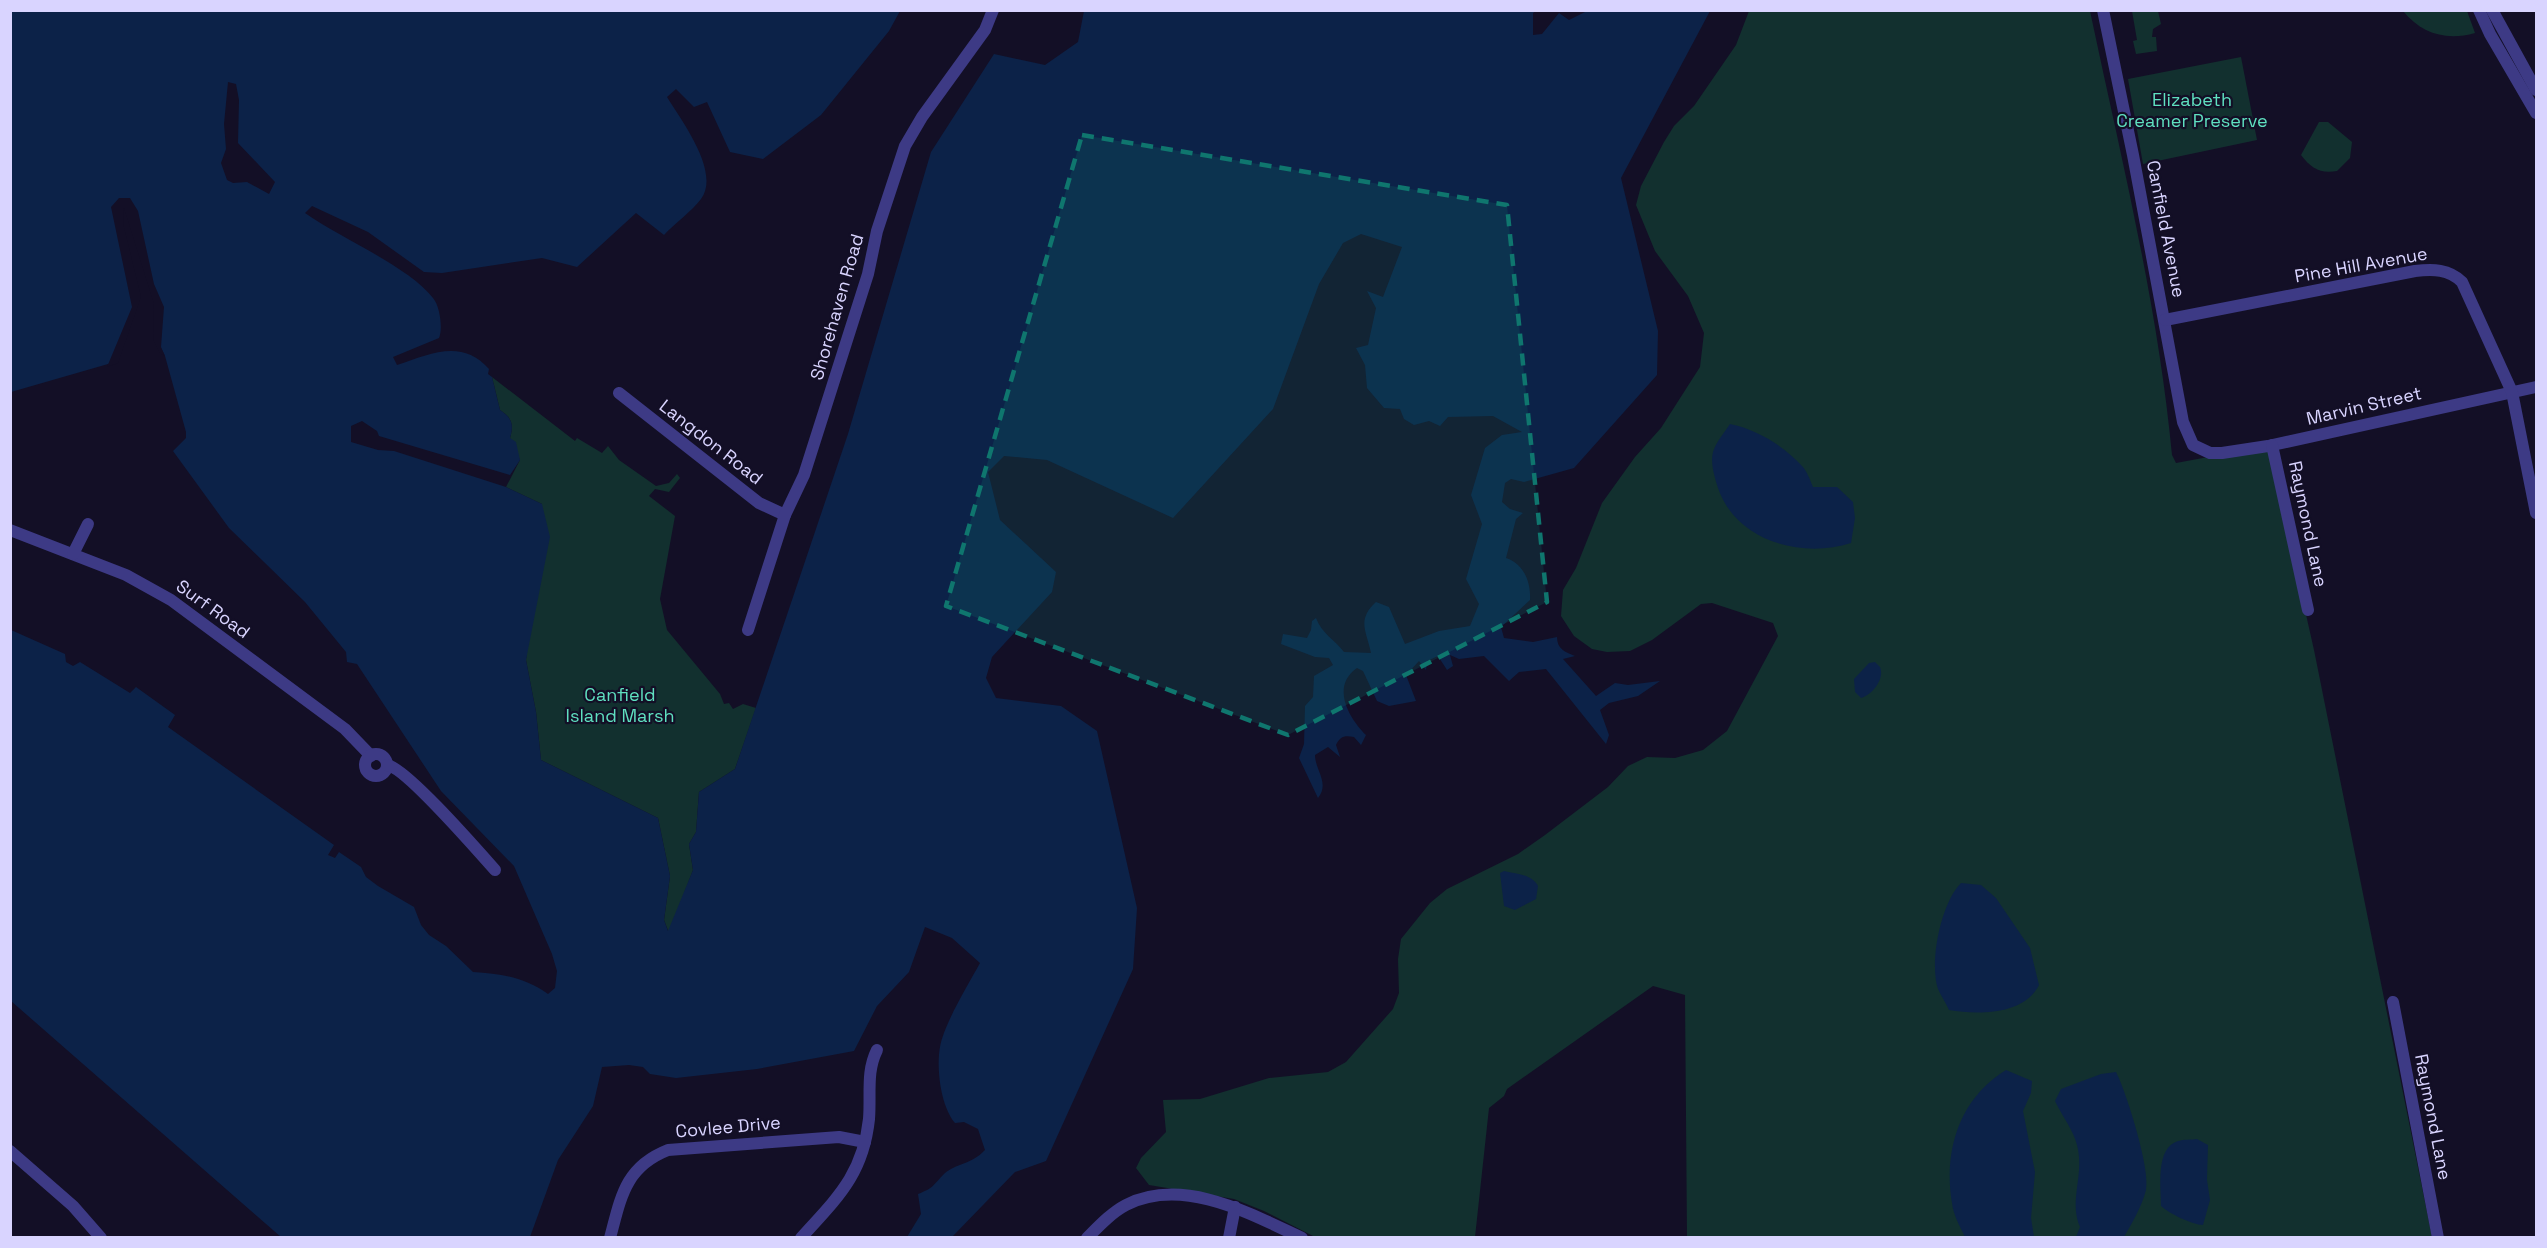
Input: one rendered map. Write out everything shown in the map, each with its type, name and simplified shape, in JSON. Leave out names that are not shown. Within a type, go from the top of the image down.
[{"type":"street","name":"Shorehaven Road","points":[[748,630],[785,515],[807,465],[868,274],[878,231],[905,147],[922,117],[985,30],[993,10]]},
{"type":"street","name":"Canfield Avenue","points":[[2103,10],[2183,422],[2187,436],[2200,450]]},
{"type":"street","points":[[2480,10],[2536,90]]},
{"type":"street","points":[[2492,10],[2495,32],[2536,113]]},
{"type":"street","name":"Pine Hill Avenue","points":[[2165,320],[2415,271],[2444,271],[2462,282],[2512,392],[2536,513]]},
{"type":"street","name":"Marvin Street","points":[[2200,450],[2222,453],[2272,445],[2536,387]]},
{"type":"street","name":"Langdon Road","points":[[619,393],[759,503],[785,515]]},
{"type":"street","name":"Raymond Lane","points":[[2272,445],[2308,610]]},
{"type":"street","points":[[73,554],[88,524]]},
{"type":"street","name":"Surf Road","points":[[10,530],[126,575],[171,600],[345,729],[370,756]]},
{"type":"street","name":"Surf Road","points":[[370,756],[381,755],[387,765]]},
{"type":"street","name":"Surf Road","points":[[370,756],[365,765],[371,775],[382,774],[387,765]]},
{"type":"street","name":"Surf Road","points":[[387,765],[393,765],[405,776],[495,870]]},
{"type":"street","name":"Raymond Lane","points":[[2393,1002],[2438,1238]]},
{"type":"street","points":[[801,1238],[841,1194],[853,1177],[865,1142],[870,1065],[877,1050]]},
{"type":"street","name":"Covlee Drive","points":[[610,1238],[620,1201],[632,1173],[649,1158],[668,1150],[839,1137],[865,1142]]},
{"type":"street","points":[[10,1150],[73,1206],[100,1238]]},
{"type":"street","points":[[1087,1238],[1125,1205],[1149,1197],[1175,1195],[1235,1207],[1302,1238]]},
{"type":"street","points":[[1229,1238],[1235,1207]]},
{"type":"highlighted area","points":[[1082,135],[1507,205],[1547,602],[1288,735],[946,606]]},
{"type":"green space","points":[[1749,11],[2090,11],[2148,287],[2166,399],[2172,455],[2176,463],[2268,446],[2314,650],[2432,1237],[1687,1237],[1685,995],[1653,986],[1507,1089],[1504,1096],[1489,1108],[1475,1237],[1315,1237],[1264,1211],[1234,1199],[1149,1185],[1136,1168],[1141,1158],[1166,1132],[1163,1100],[1200,1099],[1269,1078],[1328,1072],[1346,1062],[1393,1009],[1399,993],[1398,959],[1401,939],[1430,903],[1447,889],[1518,854],[1608,787],[1628,766],[1647,757],[1675,758],[1703,750],[1727,731],[1778,636],[1773,623],[1712,603],[1701,604],[1652,640],[1630,651],[1607,652],[1592,649],[1574,636],[1561,616],[1563,590],[1576,568],[1602,503],[1635,457],[1661,428],[1700,367],[1704,333],[1688,296],[1655,251],[1636,205],[1641,186],[1664,142],[1674,126],[1694,106],[1736,45]]},
{"type":"green space","points":[[2132,11],[2158,11],[2161,24],[2153,29],[2152,37],[2156,37],[2157,51],[2136,54],[2133,41],[2137,40]]},
{"type":"green space","points":[[2403,11],[2467,11],[2475,33],[2454,36],[2435,34],[2418,25]]},
{"type":"green space","name":"Elizabeth Creamer Preserve","points":[[2241,57],[2257,140],[2143,164],[2128,79]]},
{"type":"green space","points":[[2319,122],[2328,122],[2352,142],[2350,158],[2337,171],[2326,172],[2316,169],[2301,155]]},
{"type":"green space","name":"Canfield Island Marsh","points":[[492,377],[575,441],[577,438],[602,453],[608,446],[619,460],[656,486],[669,483],[677,474],[680,478],[669,492],[655,489],[649,496],[675,516],[660,599],[667,630],[720,694],[724,704],[729,703],[733,709],[743,704],[756,708],[735,769],[699,792],[696,832],[689,844],[693,870],[669,933],[664,920],[670,876],[658,818],[541,760],[536,712],[526,660],[542,504],[506,487],[520,460],[510,438],[511,422],[500,410]]},
{"type":"water","points":[[11,11],[900,11],[889,31],[821,115],[763,159],[730,152],[707,102],[694,107],[676,89],[667,97],[697,146],[703,161],[706,188],[701,199],[664,235],[636,213],[577,267],[542,258],[442,273],[424,272],[368,232],[312,206],[305,213],[391,264],[422,286],[433,298],[441,323],[439,338],[393,357],[397,365],[433,353],[457,351],[479,359],[489,369],[488,374],[492,377],[500,410],[511,422],[510,438],[516,442],[520,460],[510,475],[379,436],[377,431],[362,421],[351,426],[351,442],[378,450],[394,451],[506,487],[542,504],[550,537],[526,660],[536,712],[541,760],[658,818],[670,876],[664,920],[668,931],[693,870],[689,844],[696,832],[699,792],[735,769],[848,434],[931,152],[994,54],[1045,65],[1078,42],[1084,11],[1536,11],[1533,13],[1533,35],[1542,34],[1559,13],[1569,20],[1587,11],[1710,11],[1621,178],[1658,331],[1657,375],[1574,468],[1524,482],[1511,479],[1505,483],[1502,502],[1510,509],[1523,513],[1516,519],[1506,558],[1522,569],[1528,580],[1530,593],[1530,600],[1501,627],[1504,638],[1533,642],[1557,637],[1560,647],[1575,656],[1563,659],[1596,696],[1615,683],[1628,685],[1660,681],[1638,696],[1609,703],[1600,710],[1609,735],[1606,744],[1546,669],[1519,672],[1509,681],[1484,656],[1459,659],[1450,655],[1453,666],[1447,670],[1438,656],[1427,661],[1426,670],[1419,661],[1406,675],[1416,701],[1389,706],[1377,701],[1363,671],[1357,668],[1349,675],[1345,684],[1345,702],[1353,719],[1366,735],[1361,745],[1354,737],[1341,738],[1336,745],[1340,757],[1328,747],[1315,755],[1323,787],[1318,798],[1299,758],[1304,744],[1305,706],[1313,697],[1314,676],[1333,665],[1329,658],[1315,657],[1281,644],[1283,634],[1307,638],[1312,621],[1316,618],[1325,632],[1344,652],[1371,653],[1364,626],[1366,615],[1376,602],[1389,607],[1405,644],[1439,631],[1470,626],[1479,604],[1466,579],[1482,524],[1471,495],[1485,448],[1502,435],[1522,432],[1493,416],[1448,417],[1440,426],[1429,421],[1414,425],[1404,419],[1400,409],[1384,408],[1367,388],[1365,365],[1356,348],[1368,345],[1376,308],[1367,291],[1383,297],[1402,247],[1361,234],[1343,243],[1319,284],[1273,409],[1173,518],[1047,460],[1004,456],[988,472],[1000,520],[1056,572],[1052,592],[992,657],[986,678],[996,698],[1061,706],[1097,731],[1137,908],[1133,969],[1046,1161],[1015,1172],[952,1237],[907,1237],[921,1214],[918,1194],[930,1188],[949,1170],[974,1159],[985,1150],[978,1129],[964,1122],[955,1123],[950,1116],[943,1098],[939,1066],[940,1047],[946,1027],[980,963],[952,938],[925,927],[909,972],[877,1006],[854,1051],[757,1069],[676,1078],[650,1074],[643,1067],[629,1065],[602,1067],[593,1106],[558,1160],[530,1237],[281,1237],[11,1001],[11,630],[65,654],[66,662],[73,666],[80,662],[130,693],[136,687],[175,715],[168,727],[334,845],[328,855],[335,858],[339,852],[361,867],[366,877],[378,886],[414,907],[421,925],[429,935],[446,946],[473,972],[512,977],[548,994],[555,988],[557,971],[552,954],[514,866],[441,791],[357,664],[347,662],[346,652],[305,602],[229,528],[173,451],[186,438],[186,432],[165,356],[156,338],[157,303],[128,206],[122,205],[120,224],[138,297],[115,362],[11,392]]},
{"type":"water","points":[[1730,424],[1759,434],[1787,452],[1804,468],[1813,487],[1837,487],[1853,502],[1855,518],[1851,543],[1812,549],[1792,547],[1755,533],[1739,521],[1727,506],[1718,488],[1712,466],[1714,448]]},
{"type":"water","points":[[1875,662],[1880,667],[1881,676],[1873,690],[1861,698],[1855,692],[1854,679],[1869,663]]},
{"type":"water","points":[[1504,871],[1532,879],[1538,886],[1536,899],[1515,910],[1504,906],[1500,873]]},
{"type":"water","points":[[1961,883],[1981,885],[1996,898],[2030,948],[2039,985],[2023,1002],[1999,1011],[1949,1010],[1938,989],[1935,964],[1939,933],[1948,904]]},
{"type":"water","points":[[2006,1070],[2032,1081],[2031,1093],[2023,1111],[2035,1172],[2031,1218],[2034,1237],[1965,1237],[1955,1216],[1952,1203],[1950,1164],[1953,1145],[1966,1110],[1990,1082]]},
{"type":"water","points":[[2116,1072],[2126,1096],[2141,1149],[2147,1180],[2146,1190],[2124,1237],[2076,1237],[2080,1227],[2076,1209],[2078,1149],[2055,1101],[2061,1089],[2101,1074]]},
{"type":"water","points":[[2197,1139],[2208,1145],[2207,1180],[2210,1200],[2203,1225],[2181,1218],[2161,1206],[2160,1179],[2166,1151],[2178,1141]]},
{"type":"pier","points":[[228,82],[236,84],[239,100],[238,143],[275,182],[269,194],[247,182],[233,183],[227,180],[221,163],[226,149],[224,124]]},
{"type":"pier","points":[[119,198],[130,198],[138,211],[154,284],[164,307],[161,347],[165,356],[160,353],[153,339],[154,304],[124,208],[123,223],[141,297],[118,363],[107,367],[132,307],[111,207]]}]
